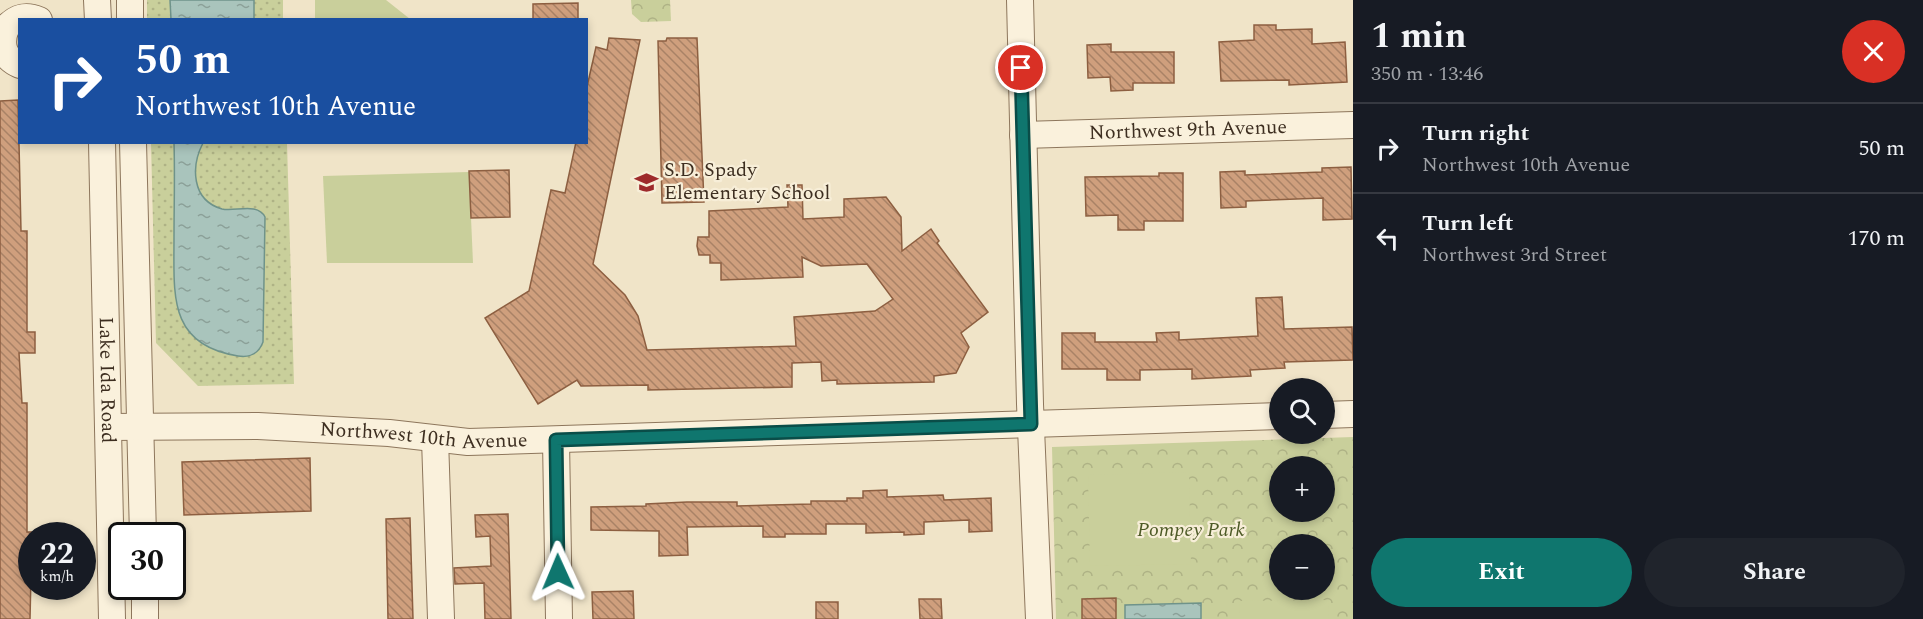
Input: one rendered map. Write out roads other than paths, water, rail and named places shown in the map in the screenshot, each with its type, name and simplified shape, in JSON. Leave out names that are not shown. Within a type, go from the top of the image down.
[{"type":"street","points":[[97,0],[98,18]]},
{"type":"street","points":[[129,0],[130,18]]},
{"type":"street","points":[[1020,0],[1031,424],[1039,619]]},
{"type":"street","points":[[19,18],[28,16],[34,18]]},
{"type":"street","points":[[10,62],[2,45],[6,28],[18,19]]},
{"type":"street","name":"Northwest 9th Avenue","points":[[1023,135],[1353,125]]},
{"type":"street","name":"Lake Ida Road","points":[[102,144],[112,619]]},
{"type":"street","name":"Lake Ida Road","points":[[133,144],[143,522]]},
{"type":"street","points":[[1335,415],[1353,414]]},
{"type":"street","name":"Northwest 10th Avenue","points":[[108,427],[258,426],[389,433],[468,442],[1269,416]]},
{"type":"street","points":[[435,439],[441,619]]},
{"type":"street","points":[[556,440],[559,619]]},
{"type":"street","points":[[145,600],[145,619]]},
{"type":"water","points":[[170,0],[254,0],[254,18],[171,18]]},
{"type":"water","points":[[174,144],[203,144],[197,162],[196,181],[204,198],[212,205],[222,209],[257,210],[265,217],[263,342],[259,349],[250,355],[238,356],[215,350],[198,341],[187,329],[180,314],[174,279]]},
{"type":"water","points":[[1201,603],[1201,619],[1125,619],[1125,605]]},
{"type":"place","name":"S.D. Spady Elementary School","points":[[646,182]]},
{"type":"park label","name":"Pompey Park","points":[[1191,530]]}]
